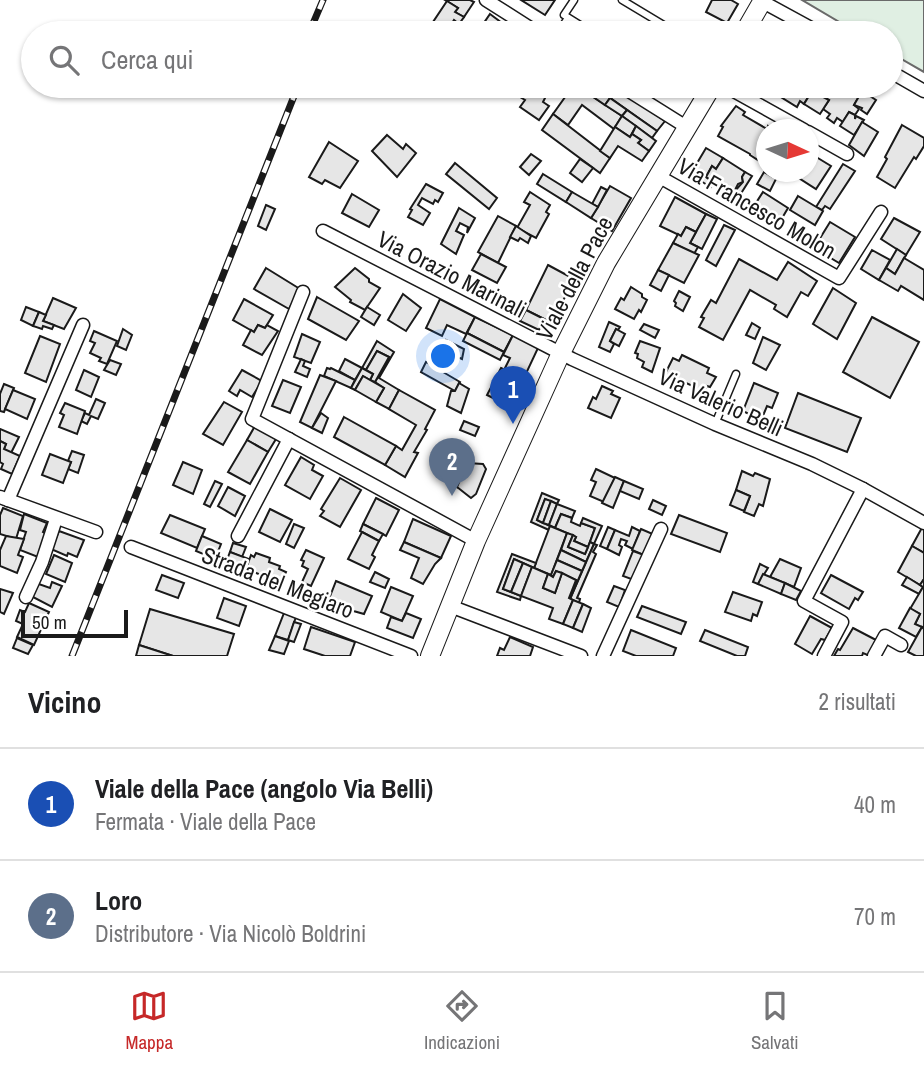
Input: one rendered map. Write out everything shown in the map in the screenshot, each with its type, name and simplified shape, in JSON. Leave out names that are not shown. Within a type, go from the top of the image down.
[{"type":"main road","points":[[751,21],[763,1]]},
{"type":"main road","name":"Viale della Pace","points":[[430,656],[477,541],[561,354],[606,263],[705,98]]},
{"type":"street","points":[[486,0],[519,21]]},
{"type":"street","points":[[763,1],[799,21]]},
{"type":"street","points":[[903,79],[924,91]]},
{"type":"street","points":[[642,98],[688,128]]},
{"type":"street","points":[[747,98],[784,119]]},
{"type":"street","points":[[819,138],[847,154]]},
{"type":"street","name":"Via Francesco Molon","points":[[658,176],[839,278],[881,212]]},
{"type":"street","name":"Via Orazio Marinali","points":[[323,231],[561,354]]},
{"type":"street","points":[[303,292],[252,419],[477,541]]},
{"type":"street","points":[[83,325],[4,499],[96,533]]},
{"type":"street","name":"Via Valerio Belli","points":[[561,354],[715,424],[812,464],[924,523]]},
{"type":"street","points":[[238,536],[289,439]]},
{"type":"street","points":[[824,656],[842,622],[804,601],[863,489]]},
{"type":"street","points":[[26,597],[42,562],[56,519]]},
{"type":"street","points":[[603,656],[661,529]]},
{"type":"street","name":"Strada del Megiaro","points":[[131,547],[411,656]]},
{"type":"street","points":[[450,606],[581,656]]},
{"type":"street","points":[[874,656],[885,636],[901,645]]},
{"type":"lane","points":[[573,21],[565,16],[574,0]]},
{"type":"lane","points":[[622,0],[658,21]]},
{"type":"lane","points":[[715,424],[736,374]]},
{"type":"green space","points":[[802,0],[924,0],[924,72],[903,60],[903,21],[838,21]]},
{"type":"building","points":[[445,0],[474,2],[464,17],[455,12],[458,8]]},
{"type":"building","points":[[521,0],[555,0],[545,15]]},
{"type":"building","points":[[712,0],[731,0],[738,4],[728,21],[706,12]]},
{"type":"building","points":[[447,1],[458,8],[455,12],[464,17],[461,21],[434,21]]},
{"type":"building","points":[[490,14],[499,21],[485,21]]},
{"type":"building","points":[[522,98],[545,98],[543,102],[549,106],[539,120],[520,107],[525,100]]},
{"type":"building","points":[[564,98],[595,98],[622,116],[614,129],[582,105],[568,125],[553,114]]},
{"type":"building","points":[[595,98],[610,98],[605,105]]},
{"type":"building","points":[[610,98],[631,98],[665,121],[657,131]]},
{"type":"building","points":[[610,98],[627,110],[622,116],[605,105]]},
{"type":"building","points":[[782,98],[808,98],[804,104],[800,101],[797,107]]},
{"type":"building","points":[[808,98],[829,100],[820,114],[804,104]]},
{"type":"building","points":[[826,98],[858,98],[854,105],[859,109],[855,115],[849,112],[843,122],[837,118],[834,123],[827,118],[830,114],[823,109],[829,100]]},
{"type":"building","points":[[858,98],[876,100],[867,114],[854,105]]},
{"type":"building","points":[[736,106],[745,112],[743,115],[756,123],[756,159],[718,136],[723,127],[721,126]]},
{"type":"building","points":[[627,110],[657,131],[652,138],[622,116]]},
{"type":"building","points":[[849,112],[855,115],[855,119],[856,116],[864,120],[854,135],[840,126]]},
{"type":"building","points":[[553,114],[610,158],[600,173],[542,130]]},
{"type":"building","points":[[622,116],[636,126],[630,137],[615,127]]},
{"type":"building","points":[[862,122],[878,132],[864,156],[849,145]]},
{"type":"building","points":[[902,125],[924,138],[924,146],[895,188],[877,177]]},
{"type":"building","points":[[636,126],[656,141],[649,151],[638,143],[641,140],[632,134]]},
{"type":"building","points":[[615,127],[630,137],[632,134],[641,140],[638,143],[649,151],[642,161],[618,146],[610,158],[600,151]]},
{"type":"building","points":[[387,135],[403,149],[406,144],[416,153],[397,177],[372,151]]},
{"type":"building","points":[[329,142],[358,161],[340,188],[325,180],[322,184],[309,177]]},
{"type":"building","points":[[706,148],[723,158],[716,169],[712,166],[706,177],[714,183],[711,187],[690,175]]},
{"type":"building","points":[[531,154],[541,161],[529,175],[520,167]]},
{"type":"building","points":[[723,158],[745,172],[743,182],[738,184],[733,194],[706,177],[712,166],[716,169]]},
{"type":"building","points":[[580,159],[593,168],[582,182],[570,173]]},
{"type":"building","points":[[819,159],[831,166],[816,189],[805,182],[819,182]]},
{"type":"building","points":[[455,163],[497,198],[489,209],[446,174]]},
{"type":"building","points":[[843,164],[855,171],[830,209],[825,206],[822,210],[816,207]]},
{"type":"building","points":[[745,172],[752,176],[740,195],[734,192],[743,182]]},
{"type":"building","points":[[543,174],[572,192],[566,202],[537,184]]},
{"type":"building","points":[[758,182],[774,182],[770,191],[757,184]]},
{"type":"building","points":[[426,184],[443,193],[438,202],[435,200],[433,204],[422,198],[418,205],[430,213],[423,225],[408,217]]},
{"type":"building","points":[[610,186],[631,198],[612,231],[591,218]]},
{"type":"building","points":[[601,187],[607,190],[598,207],[592,204]]},
{"type":"building","points":[[530,192],[550,205],[546,212],[549,214],[536,238],[517,228],[530,205],[524,202]]},
{"type":"building","points":[[572,192],[598,207],[591,218],[566,202]]},
{"type":"building","points":[[763,192],[788,208],[778,225],[756,213],[754,206]]},
{"type":"building","points":[[352,194],[379,210],[369,227],[342,213]]},
{"type":"building","points":[[798,196],[823,211],[815,225],[790,210]]},
{"type":"building","points":[[675,197],[706,214],[696,232],[686,227],[681,236],[660,226]]},
{"type":"building","points":[[266,205],[275,209],[266,230],[258,226]]},
{"type":"building","points":[[459,208],[475,218],[467,233],[468,227],[460,223],[456,231],[464,235],[456,254],[441,244]]},
{"type":"building","points":[[706,214],[717,219],[702,249],[690,243]]},
{"type":"building","points":[[498,216],[516,226],[498,263],[478,252]]},
{"type":"building","points":[[894,218],[920,232],[906,255],[881,239]]},
{"type":"building","points":[[830,222],[855,237],[839,263],[814,248]]},
{"type":"building","points":[[724,225],[735,230],[716,266],[706,260]]},
{"type":"building","points":[[516,226],[531,236],[528,243],[520,238],[518,241],[510,237]]},
{"type":"building","points":[[686,227],[696,232],[690,243],[698,247],[694,254],[673,243]]},
{"type":"building","points":[[673,243],[699,255],[684,283],[658,270]]},
{"type":"building","points":[[897,249],[906,255],[895,274],[886,268]]},
{"type":"building","points":[[872,250],[890,260],[879,280],[861,269]]},
{"type":"building","points":[[481,254],[506,267],[497,283],[472,270]]},
{"type":"building","points":[[904,258],[924,270],[924,300],[901,286],[898,291],[879,280],[886,268],[895,274]]},
{"type":"building","points":[[739,259],[777,280],[788,262],[817,281],[808,296],[801,292],[787,317],[774,309],[776,305],[750,290],[723,340],[699,327],[704,318],[701,317],[711,300],[716,303]]},
{"type":"building","points":[[548,265],[574,279],[552,323],[526,310]]},
{"type":"building","points":[[266,268],[300,289],[289,309],[254,289]]},
{"type":"building","points":[[355,268],[369,279],[369,282],[380,288],[365,310],[350,302],[351,300],[335,287]]},
{"type":"building","points":[[658,270],[669,275],[661,291],[650,285]]},
{"type":"building","points":[[631,287],[647,300],[634,319],[615,309]]},
{"type":"building","points":[[833,288],[856,303],[837,339],[813,324]]},
{"type":"building","points":[[679,291],[690,297],[683,311],[675,306],[674,301]]},
{"type":"building","points":[[403,294],[421,308],[406,331],[388,320]]},
{"type":"building","points":[[317,297],[359,321],[346,340],[308,319]]},
{"type":"building","points":[[53,298],[76,308],[64,329],[43,321]]},
{"type":"building","points":[[244,299],[273,315],[265,328],[258,325],[254,332],[233,320]]},
{"type":"building","points":[[440,299],[475,317],[466,334],[447,325],[442,336],[426,328]]},
{"type":"building","points":[[26,307],[39,312],[33,326],[21,320]]},
{"type":"building","points":[[367,307],[380,315],[374,325],[361,317]]},
{"type":"building","points":[[526,310],[544,319],[539,330],[520,321]]},
{"type":"building","points":[[39,312],[46,315],[43,321],[54,325],[52,329],[33,326]]},
{"type":"building","points":[[475,317],[513,335],[504,352],[467,333]]},
{"type":"building","points":[[872,317],[919,342],[890,398],[843,372]]},
{"type":"building","points":[[609,322],[620,327],[610,341],[614,344],[610,352],[599,347]]},
{"type":"building","points":[[752,323],[760,328],[755,339],[746,335]]},
{"type":"building","points":[[644,324],[659,330],[655,338],[640,330]]},
{"type":"building","points":[[258,325],[265,328],[267,325],[278,331],[262,355],[243,345],[251,330],[254,332]]},
{"type":"building","points":[[123,329],[132,335],[126,350],[117,346]]},
{"type":"building","points":[[616,329],[625,334],[619,346],[610,341]]},
{"type":"building","points":[[94,331],[117,341],[107,364],[90,353],[95,343],[90,341]]},
{"type":"building","points":[[467,333],[504,352],[500,360],[463,341]]},
{"type":"building","points":[[302,334],[320,342],[311,363],[294,357]]},
{"type":"building","points":[[513,335],[538,348],[523,380],[504,370],[510,358],[503,355]]},
{"type":"building","points":[[40,336],[60,344],[46,382],[25,373]]},
{"type":"building","points":[[763,337],[780,345],[766,370],[753,363]]},
{"type":"building","points":[[446,340],[464,349],[462,359],[442,350]]},
{"type":"building","points":[[377,341],[394,352],[379,378],[399,390],[389,409],[376,402],[384,388],[375,382],[389,357],[377,351],[366,370],[362,368]]},
{"type":"building","points":[[640,341],[660,348],[652,372],[642,367],[644,362],[637,358],[638,354],[635,353]]},
{"type":"building","points":[[377,351],[389,357],[375,382],[370,380],[373,374],[366,370]]},
{"type":"building","points":[[682,355],[709,368],[707,373],[716,377],[702,394],[692,389],[693,386],[664,376],[673,358],[679,361]]},
{"type":"building","points":[[301,359],[305,361],[303,366],[310,369],[307,377],[295,372]]},
{"type":"building","points":[[345,359],[362,368],[355,380],[339,371]]},
{"type":"building","points":[[110,360],[121,364],[116,375],[104,370]]},
{"type":"building","points":[[426,362],[460,382],[455,391],[421,372]]},
{"type":"building","points":[[327,368],[355,380],[351,388],[324,376]]},
{"type":"building","points":[[362,368],[373,374],[370,380],[363,376],[355,390],[351,388]]},
{"type":"building","points":[[501,368],[523,380],[509,406],[487,395]]},
{"type":"building","points":[[84,370],[99,377],[91,397],[76,390]]},
{"type":"building","points":[[242,370],[262,381],[252,397],[240,390],[237,396],[229,391]]},
{"type":"building","points":[[320,375],[336,381],[312,428],[300,422]]},
{"type":"building","points":[[363,376],[384,388],[376,402],[355,390]]},
{"type":"building","points":[[283,380],[301,387],[290,413],[272,406]]},
{"type":"building","points":[[459,383],[469,389],[461,413],[447,406],[451,391],[455,391]]},
{"type":"building","points":[[754,383],[778,393],[772,408],[767,406],[760,423],[748,418],[749,414],[743,411]]},
{"type":"building","points":[[4,384],[14,388],[4,412],[0,411],[0,394]]},
{"type":"building","points":[[602,386],[620,398],[611,418],[588,408]]},
{"type":"building","points":[[13,390],[35,399],[27,419],[5,409]]},
{"type":"building","points":[[399,390],[435,410],[405,477],[385,465],[396,446],[402,450],[416,425],[389,409]]},
{"type":"building","points":[[798,393],[861,418],[847,452],[785,428]]},
{"type":"building","points":[[96,399],[105,403],[98,419],[91,416],[87,424],[81,421],[85,413],[89,415]]},
{"type":"building","points":[[224,402],[242,412],[223,445],[203,434]]},
{"type":"building","points":[[65,403],[85,411],[77,434],[59,427],[64,415],[60,413]]},
{"type":"building","points":[[321,413],[328,418],[322,433],[312,428]]},
{"type":"building","points":[[344,417],[396,446],[385,465],[334,437]]},
{"type":"building","points":[[464,421],[479,427],[475,436],[460,430]]},
{"type":"building","points":[[255,426],[276,439],[268,452],[247,440]]},
{"type":"building","points":[[0,429],[19,437],[11,453],[4,449],[6,444],[0,441]]},
{"type":"building","points":[[247,440],[268,452],[250,484],[228,472]]},
{"type":"building","points":[[0,441],[6,444],[4,449],[20,456],[12,474],[1,469],[3,464],[0,462]]},
{"type":"building","points":[[72,451],[84,455],[78,473],[68,469]]},
{"type":"building","points":[[50,454],[71,462],[63,483],[42,475]]},
{"type":"building","points":[[301,457],[314,465],[312,470],[323,476],[310,499],[285,485]]},
{"type":"building","points":[[183,462],[202,470],[193,494],[173,485]]},
{"type":"building","points":[[458,462],[467,463],[457,487],[451,481]]},
{"type":"building","points":[[467,463],[483,464],[486,469],[476,494],[471,498],[457,487]]},
{"type":"building","points":[[596,469],[615,478],[604,502],[590,496],[596,482],[591,480]]},
{"type":"building","points":[[742,471],[770,479],[763,506],[759,504],[754,516],[744,512],[750,496],[736,490]]},
{"type":"building","points":[[615,477],[624,481],[613,508],[602,503]]},
{"type":"building","points":[[340,478],[361,490],[340,527],[320,516],[324,511],[321,509]]},
{"type":"building","points":[[215,481],[222,484],[210,507],[204,504]]},
{"type":"building","points":[[624,481],[643,489],[639,499],[620,491]]},
{"type":"building","points":[[228,487],[245,496],[235,516],[218,506]]},
{"type":"building","points":[[736,490],[750,496],[744,511],[730,505]]},
{"type":"building","points":[[542,493],[559,500],[557,504],[545,499],[537,520],[550,526],[549,530],[531,522]]},
{"type":"building","points":[[376,498],[399,510],[386,536],[363,524]]},
{"type":"building","points":[[545,499],[551,501],[543,523],[537,520]]},
{"type":"building","points":[[653,500],[666,506],[662,515],[649,509]]},
{"type":"building","points":[[551,501],[557,504],[549,525],[543,523]]},
{"type":"building","points":[[557,504],[575,511],[572,518],[561,514],[555,528],[549,525]]},
{"type":"building","points":[[3,508],[23,516],[16,539],[0,534],[0,515]]},
{"type":"building","points":[[270,509],[292,520],[280,542],[259,532]]},
{"type":"building","points":[[24,514],[47,523],[43,532],[47,534],[38,557],[20,550],[26,532],[20,530]]},
{"type":"building","points":[[561,514],[572,518],[571,522],[580,526],[581,523],[595,528],[588,547],[574,541],[576,537],[555,528]]},
{"type":"building","points":[[170,515],[205,529],[197,548],[161,533]]},
{"type":"building","points":[[679,515],[727,533],[720,552],[671,534]]},
{"type":"building","points":[[583,518],[602,526],[594,544],[590,542],[595,528],[581,523]]},
{"type":"building","points":[[413,519],[451,536],[441,558],[404,542]]},
{"type":"building","points":[[294,524],[304,528],[294,548],[286,544]]},
{"type":"building","points":[[363,524],[383,534],[379,541],[360,531]]},
{"type":"building","points":[[924,524],[924,553],[912,546]]},
{"type":"building","points":[[550,526],[567,533],[551,575],[534,568]]},
{"type":"building","points":[[608,527],[615,530],[607,549],[600,546]]},
{"type":"building","points":[[632,527],[640,531],[633,549],[625,545],[627,541],[621,539],[619,555],[607,549],[615,530],[629,536]]},
{"type":"building","points":[[641,529],[655,535],[646,556],[632,550]]},
{"type":"building","points":[[59,531],[84,540],[77,557],[51,549]]},
{"type":"building","points":[[362,532],[379,541],[369,569],[348,559]]},
{"type":"building","points":[[567,533],[573,535],[568,547],[585,554],[590,542],[594,544],[586,562],[561,550]]},
{"type":"building","points":[[573,535],[576,537],[574,541],[588,547],[585,554],[568,547]]},
{"type":"building","points":[[6,536],[24,539],[18,555],[23,557],[17,573],[0,566],[0,550]]},
{"type":"building","points":[[202,536],[221,544],[215,559],[196,551]]},
{"type":"building","points":[[404,542],[441,558],[423,584],[411,578],[419,558],[400,550]]},
{"type":"building","points":[[233,543],[246,547],[242,557],[230,552]]},
{"type":"building","points":[[594,544],[597,545],[593,552],[596,554],[577,598],[580,599],[579,603],[570,599]]},
{"type":"building","points":[[912,546],[924,553],[924,579],[920,585],[898,572]]},
{"type":"building","points":[[306,550],[324,558],[311,586],[302,582],[308,569],[302,566],[304,561],[301,560]]},
{"type":"building","points":[[561,550],[586,562],[582,571],[557,560]]},
{"type":"building","points":[[633,551],[644,555],[634,580],[623,576]]},
{"type":"building","points":[[230,552],[249,559],[246,569],[226,562]]},
{"type":"building","points":[[256,553],[270,558],[269,562],[280,566],[279,569],[286,572],[281,583],[246,569],[251,555],[254,557]]},
{"type":"building","points":[[512,554],[536,563],[534,568],[514,559],[503,589],[521,596],[520,600],[497,592]]},
{"type":"building","points":[[54,555],[72,563],[65,582],[46,574]]},
{"type":"building","points":[[514,559],[523,563],[511,592],[503,589]]},
{"type":"building","points":[[780,559],[801,568],[794,587],[770,577]]},
{"type":"building","points":[[557,560],[582,571],[570,599],[576,580],[556,571],[553,577],[551,575]]},
{"type":"building","points":[[523,563],[532,567],[521,596],[511,592]]},
{"type":"building","points":[[760,564],[768,568],[758,584],[753,582]]},
{"type":"building","points":[[532,567],[548,574],[543,588],[555,593],[562,573],[576,580],[569,598],[573,600],[563,624],[549,619],[553,608],[521,596]]},
{"type":"building","points":[[556,571],[562,573],[555,593],[543,588],[548,574],[553,577]]},
{"type":"building","points":[[375,572],[389,579],[385,588],[370,582]]},
{"type":"building","points":[[763,574],[785,583],[781,594],[758,584]]},
{"type":"building","points":[[162,575],[184,583],[178,598],[156,590]]},
{"type":"building","points":[[831,575],[863,592],[858,600],[855,598],[849,609],[821,593]]},
{"type":"building","points":[[907,577],[923,587],[919,594],[902,585]]},
{"type":"building","points":[[924,579],[924,629],[915,624],[920,614],[910,609],[923,587],[920,585]]},
{"type":"building","points":[[336,581],[372,596],[364,614],[343,608],[344,606],[329,599]]},
{"type":"building","points":[[52,582],[62,586],[52,607],[31,596],[36,583],[50,588]]},
{"type":"building","points":[[785,583],[801,591],[796,600],[781,594]]},
{"type":"building","points":[[614,586],[625,590],[619,607],[607,602]]},
{"type":"building","points":[[391,587],[413,596],[402,621],[381,612]]},
{"type":"building","points":[[0,589],[13,593],[4,614],[0,612]]},
{"type":"building","points":[[733,592],[762,602],[757,616],[753,614],[751,621],[725,612]]},
{"type":"building","points":[[224,598],[246,606],[239,626],[217,618]]},
{"type":"building","points":[[573,600],[583,604],[573,628],[563,624]]},
{"type":"building","points":[[29,603],[49,612],[34,645],[17,637],[23,624],[16,621],[20,610],[25,612]]},
{"type":"building","points":[[583,604],[591,608],[582,632],[573,628]]},
{"type":"building","points":[[642,606],[686,622],[681,634],[637,617]]},
{"type":"building","points":[[910,608],[920,614],[915,624],[922,627],[916,637],[899,628]]},
{"type":"building","points":[[150,609],[234,634],[227,656],[173,656],[139,645]]},
{"type":"building","points":[[284,613],[296,617],[288,640],[275,636]]},
{"type":"building","points":[[406,613],[421,619],[413,638],[387,628],[391,617],[402,621]]},
{"type":"building","points":[[810,616],[832,628],[812,654],[795,644]]},
{"type":"building","points":[[294,622],[301,624],[294,642],[288,640]]},
{"type":"building","points":[[311,627],[355,642],[350,656],[325,656],[304,649]]},
{"type":"building","points":[[922,627],[924,656],[916,656],[908,652]]},
{"type":"building","points":[[853,628],[878,641],[870,656],[863,653],[862,656],[834,656],[838,649],[840,650]]},
{"type":"building","points":[[631,630],[676,648],[673,656],[636,656],[623,651]]},
{"type":"building","points":[[705,630],[748,647],[745,656],[737,656],[700,641]]},
{"type":"building","points":[[275,636],[289,641],[284,654],[269,650]]},
{"type":"building","points":[[510,637],[533,647],[530,656],[497,656],[500,648],[504,650]]},
{"type":"building","points":[[17,638],[33,645],[28,654],[13,648]]},
{"type":"building","points":[[139,645],[173,656],[136,656]]},
{"type":"railway","points":[[314,21],[323,0]]},
{"type":"railway","points":[[72,656],[293,98]]},
{"type":"place","name":"Viale della Pace (angolo Via Belli)","points":[[513,424]]},
{"type":"place","name":"Loro","points":[[452,496]]}]
